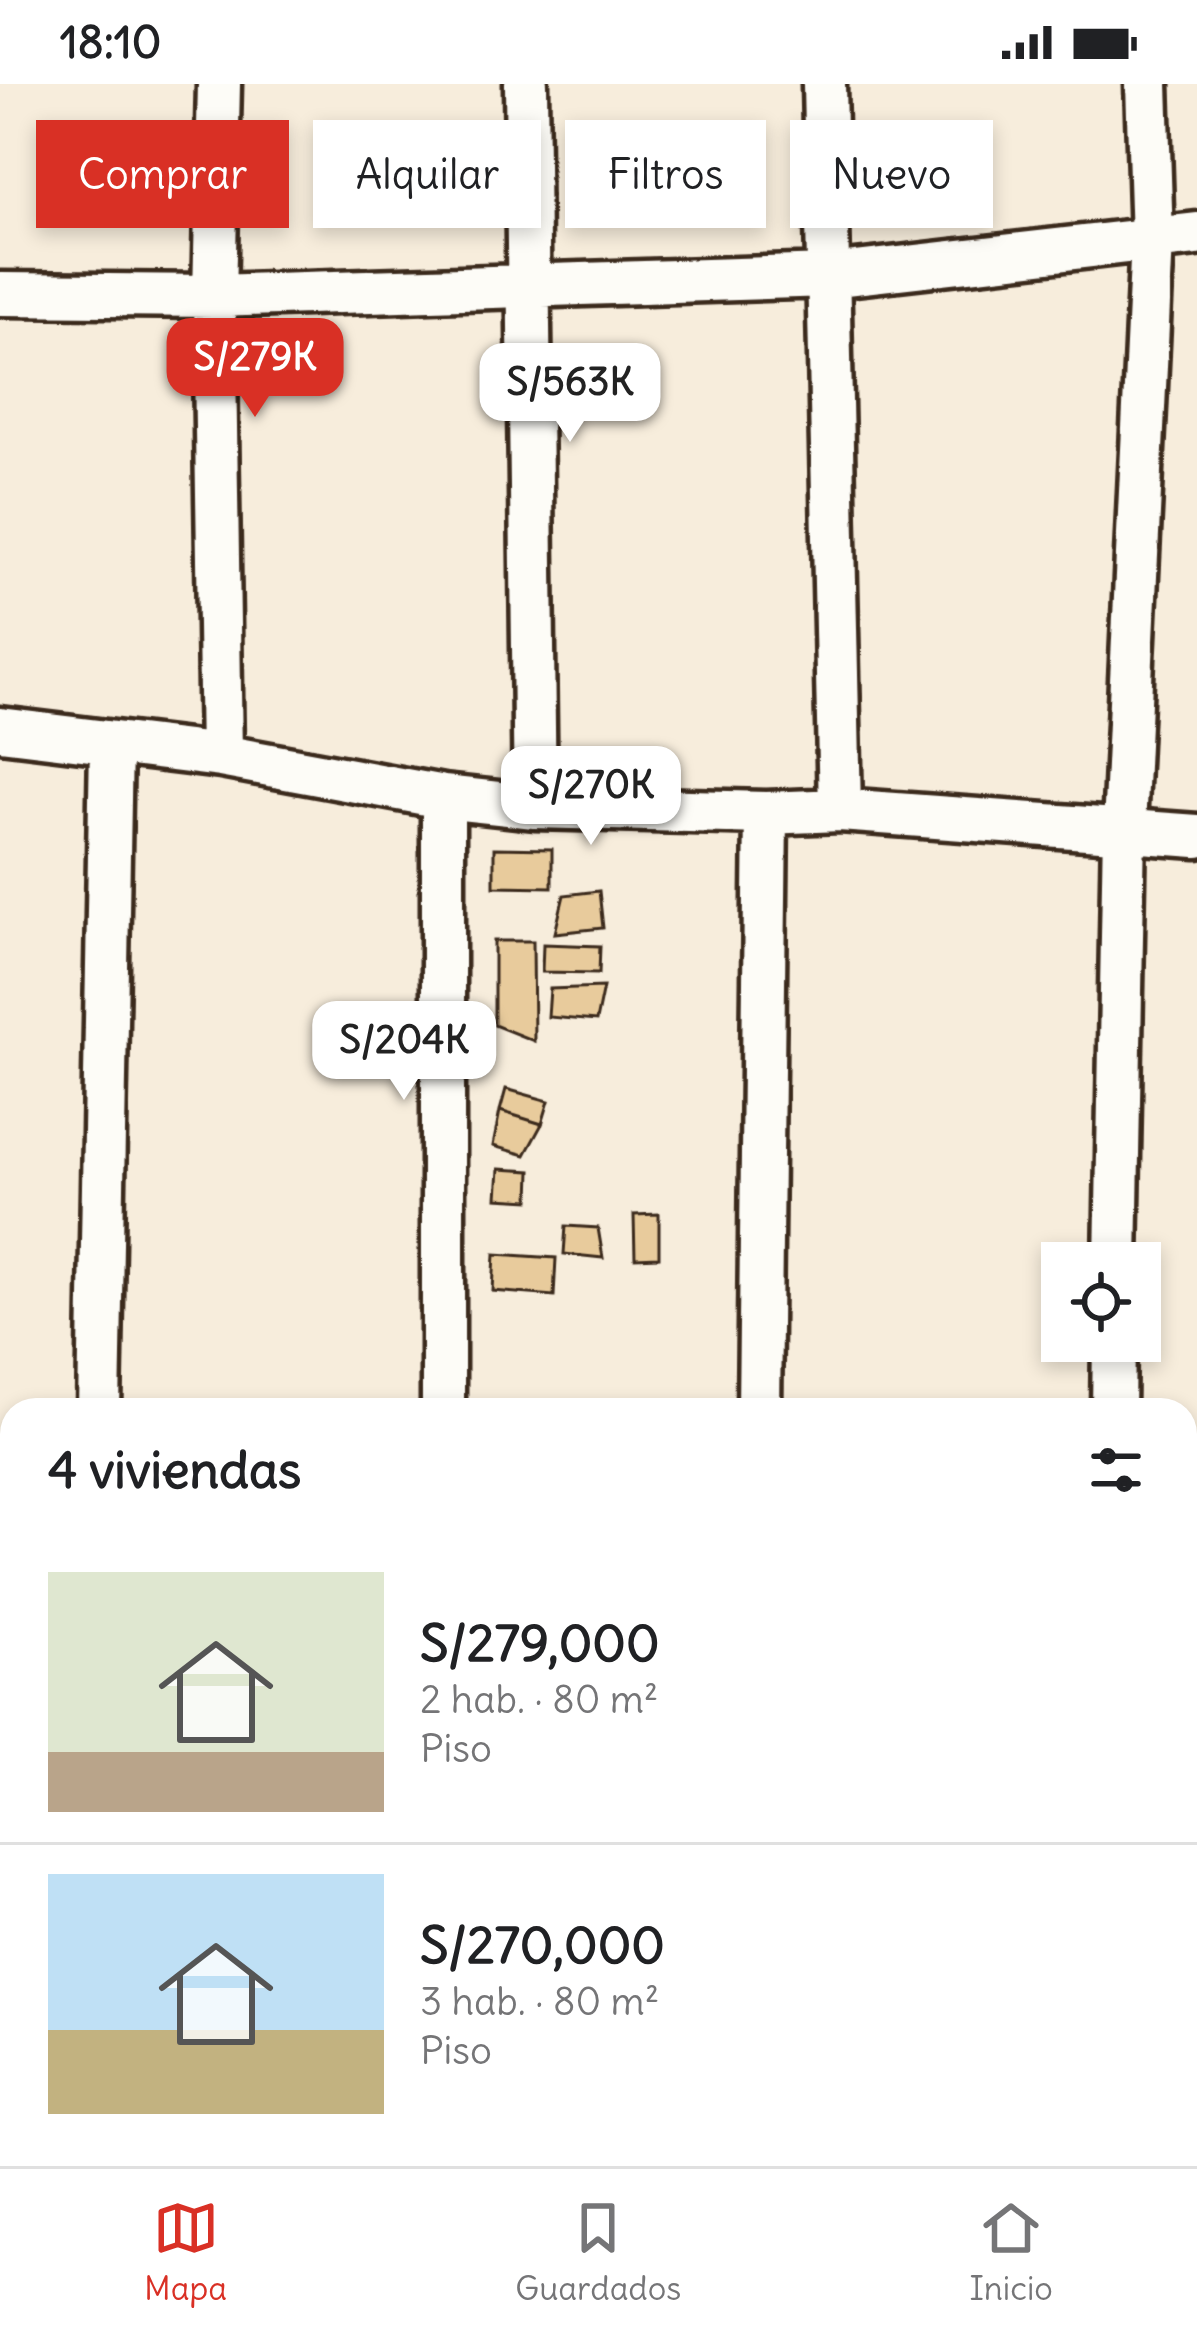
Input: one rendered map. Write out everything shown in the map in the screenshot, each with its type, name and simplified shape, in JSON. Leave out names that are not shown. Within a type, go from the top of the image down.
[{"type":"street","points":[[219,84],[214,296],[221,757]]},
{"type":"street","points":[[526,84],[535,807]]},
{"type":"street","points":[[824,84],[840,811]]},
{"type":"street","points":[[1116,1242],[1124,828],[1152,240],[1147,84]]},
{"type":"street","points":[[0,294],[214,296],[829,276],[1197,234]]},
{"type":"street","points":[[0,729],[221,757],[443,797],[535,807],[840,811],[1197,836]]},
{"type":"street","points":[[99,1398],[111,744]]},
{"type":"street","points":[[443,797],[443,1398]]},
{"type":"street","points":[[760,1398],[766,813]]},
{"type":"street","points":[[1113,1398],[1114,1362]]},
{"type":"building","points":[[494,848],[552,849],[552,887],[494,886]]},
{"type":"building","points":[[599,891],[603,928],[555,933],[564,895]]},
{"type":"building","points":[[494,941],[533,941],[534,1041],[494,1025]]},
{"type":"building","points":[[543,944],[600,946],[599,973],[542,972]]},
{"type":"building","points":[[603,987],[596,1021],[548,1017],[550,989]]},
{"type":"building","points":[[506,1089],[549,1101],[542,1124],[500,1111]]},
{"type":"building","points":[[500,1111],[542,1124],[525,1155],[493,1146]]},
{"type":"building","points":[[499,1169],[531,1171],[530,1200],[497,1198]]},
{"type":"building","points":[[659,1214],[659,1257],[635,1258],[634,1215]]},
{"type":"building","points":[[566,1226],[598,1228],[603,1258],[564,1254]]},
{"type":"building","points":[[495,1254],[556,1258],[554,1296],[493,1291]]}]
